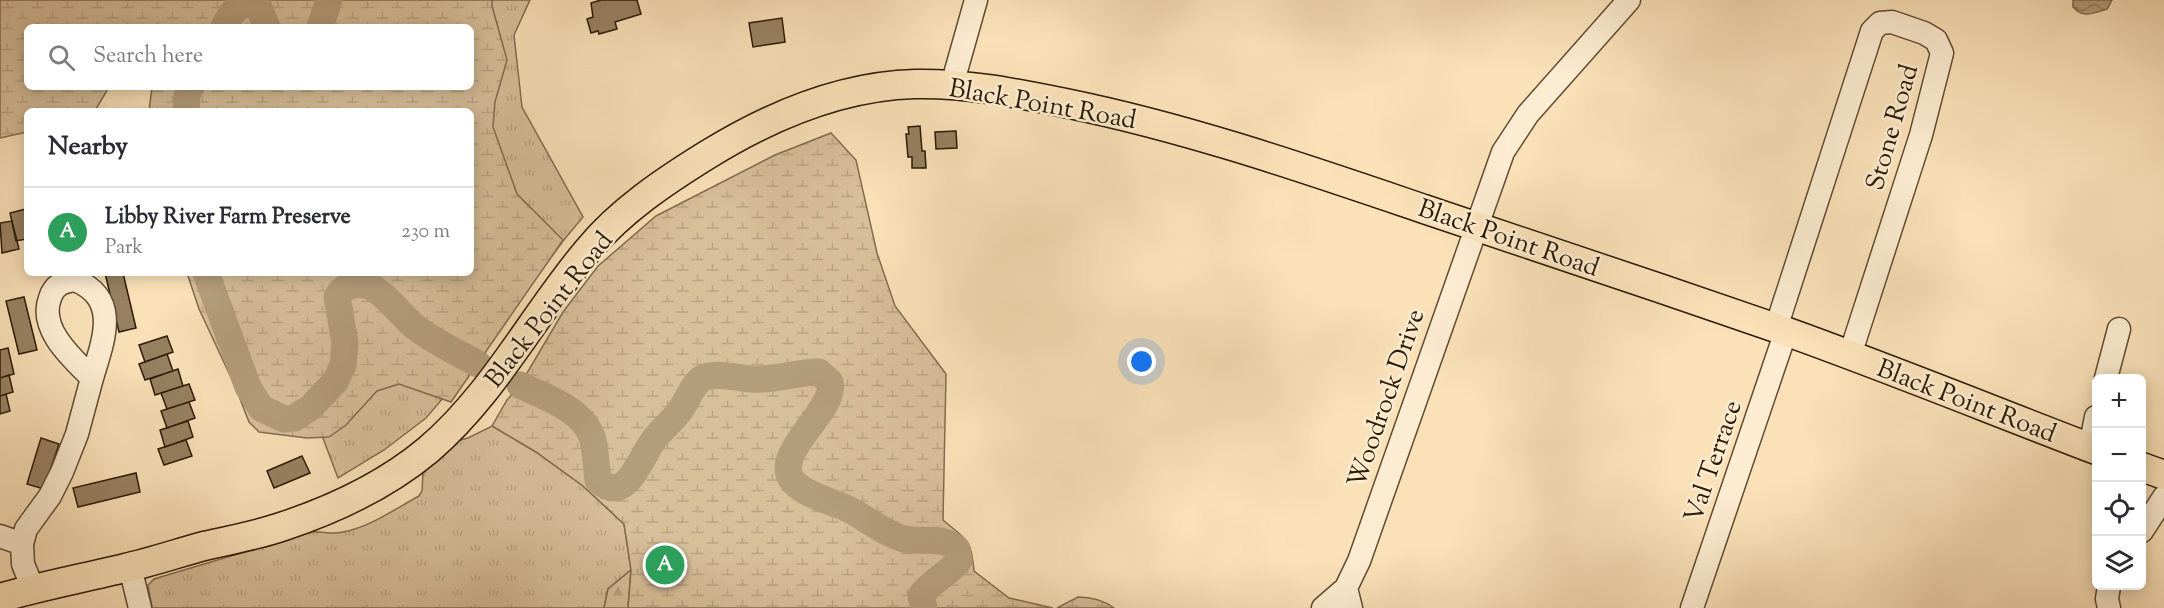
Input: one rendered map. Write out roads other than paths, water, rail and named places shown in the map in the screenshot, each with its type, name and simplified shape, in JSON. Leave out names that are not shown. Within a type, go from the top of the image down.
[{"type":"main road","name":"Black Point Road","points":[[0,598],[267,531],[307,518],[357,496],[413,461],[444,434],[490,385],[560,287],[597,240],[628,211],[707,155],[799,108],[847,92],[898,85],[952,85],[1010,92],[1095,109],[1165,126],[1310,170],[1781,330],[2092,448]]},
{"type":"main road","points":[[2146,468],[2164,475]]},
{"type":"street","points":[[952,85],[976,0]]},
{"type":"street","name":"Woodrock Drive","points":[[1323,608],[1349,598],[1359,561],[1503,152],[1517,128],[1629,0]]},
{"type":"street","name":"Stone Road","points":[[1781,330],[1872,31],[1875,26],[1886,22],[1924,33],[1939,44],[1942,53],[1940,65],[1921,135],[1850,356]]},
{"type":"street","points":[[2107,374],[2119,328]]},
{"type":"street","name":"Val Terrace","points":[[1692,608],[1781,330]]},
{"type":"street","points":[[33,589],[23,564],[22,544],[26,529],[50,495],[62,472],[77,434],[92,378]]},
{"type":"street","points":[[2146,525],[2164,497]]},
{"type":"street","points":[[0,536],[22,544]]},
{"type":"street","points":[[130,567],[140,608]]},
{"type":"street","points":[[2108,590],[2109,608]]},
{"type":"water","points":[[2073,0],[2112,0],[2107,9],[2085,14],[2073,7]]},
{"type":"waterway","points":[[321,24],[329,0]]},
{"type":"waterway","points":[[226,24],[234,11],[251,3],[259,8],[266,24]]},
{"type":"waterway","points":[[186,108],[190,90]]},
{"type":"waterway","points":[[207,276],[248,387],[261,408],[284,419],[294,418],[310,408],[335,382],[343,365],[345,343],[337,297],[351,286],[360,284],[375,289],[421,331],[478,364]]},
{"type":"waterway","points":[[520,385],[562,405],[580,419],[592,437],[598,480],[602,484],[615,488],[629,479],[652,442],[678,414],[701,379],[712,375],[751,379],[777,378],[819,372],[830,382],[829,394],[823,407],[794,449],[789,462],[789,475],[804,490],[852,511],[891,534],[904,539],[945,542],[957,549],[959,560],[921,596],[924,608]]},
{"type":"place","name":"Libby River Farm Preserve","points":[[665,565]]}]
